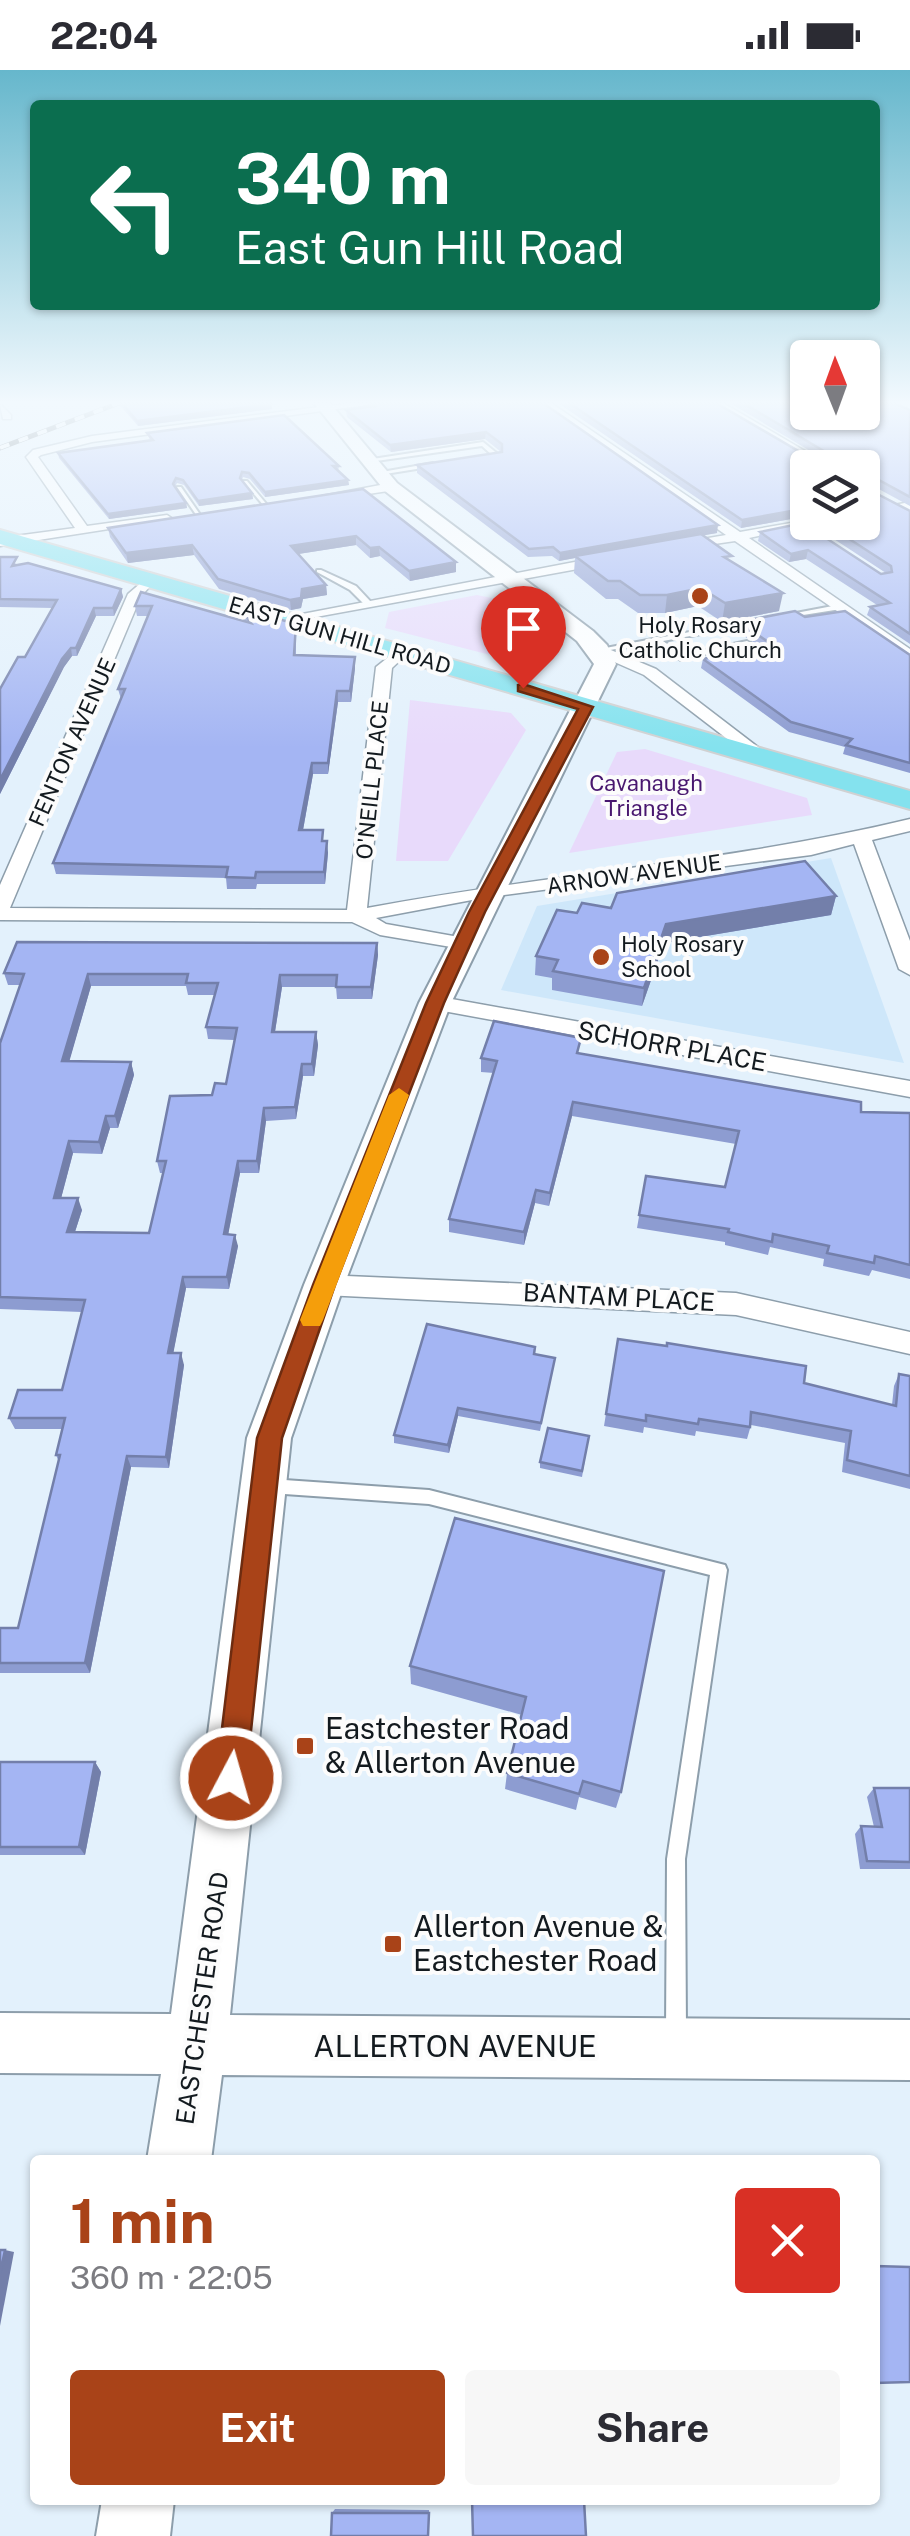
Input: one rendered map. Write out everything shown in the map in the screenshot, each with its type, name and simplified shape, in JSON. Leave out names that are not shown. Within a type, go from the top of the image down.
[{"type":"main road","points":[[435,518],[599,650]]},
{"type":"main road","name":"EAST GUN HILL ROAD","points":[[4,540],[910,800]]},
{"type":"main road","name":"EASTCHESTER ROAD","points":[[181,2155],[214,1927],[270,1438],[324,1285],[435,1003],[488,892],[603,673],[605,664],[599,650]]},
{"type":"main road","name":"ALLERTON AVENUE","points":[[0,2043],[910,2050]]},
{"type":"main road","points":[[133,2536],[137,2505]]},
{"type":"street","points":[[75,518],[84,531]]},
{"type":"street","points":[[4,540],[177,518]]},
{"type":"street","points":[[710,518],[910,656]]},
{"type":"street","points":[[660,550],[704,548],[737,537],[790,528]]},
{"type":"street","points":[[283,618],[623,557]]},
{"type":"street","name":"FENTON AVENUE","points":[[0,911],[135,594],[148,580]]},
{"type":"street","points":[[599,650],[650,672],[762,757]]},
{"type":"street","name":"O'NEILL PLACE","points":[[356,916],[384,667],[401,652]]},
{"type":"street","name":"ARNOW AVENUE","points":[[0,911],[356,916],[488,892],[862,839],[871,832],[910,824]]},
{"type":"street","points":[[862,839],[910,969]]},
{"type":"street","name":"ARNOW AVENUE","points":[[356,916],[380,929],[463,943]]},
{"type":"street","name":"SCHORR PLACE","points":[[435,1003],[910,1089]]},
{"type":"street","name":"BANTAM PLACE","points":[[324,1285],[736,1304],[910,1342]]},
{"type":"lane","points":[[319,571],[353,588],[367,602]]},
{"type":"lane","points":[[782,604],[796,614]]},
{"type":"lane","points":[[780,617],[838,606]]},
{"type":"lane","points":[[599,650],[763,620]]},
{"type":"lane","points":[[657,640],[681,658],[747,643]]},
{"type":"lane","points":[[264,1486],[430,1498],[718,1570],[676,1859],[676,2048]]},
{"type":"shaded area","points":[[831,858],[904,1063],[501,990],[537,906]]},
{"type":"green space","points":[[477,595],[492,598],[559,655],[518,662],[385,628],[389,612]]},
{"type":"green space","points":[[410,700],[511,713],[526,730],[448,861],[396,861]]},
{"type":"green space","name":"Cavanaugh Triangle","points":[[645,749],[807,798],[812,815],[569,853],[617,752]]},
{"type":"building","points":[[173,518],[400,518],[456,562],[409,571],[379,547],[370,548],[356,536],[291,546],[326,585],[302,589],[301,598],[290,600],[218,579],[192,545],[126,553],[108,528]]},
{"type":"building","points":[[488,518],[708,518],[718,525],[560,553],[553,547],[529,549]]},
{"type":"building","points":[[880,518],[910,518],[910,634],[870,607],[890,603],[808,550],[791,554],[760,532],[790,526],[790,540],[829,540],[881,574],[892,572],[891,566],[851,540],[880,540]]},
{"type":"building","points":[[701,534],[732,556],[724,557],[783,593],[725,603],[701,588],[667,595],[640,595],[620,581],[608,581],[575,556]]},
{"type":"building","points":[[0,557],[17,557],[12,566],[28,563],[121,589],[113,608],[94,608],[76,648],[71,648],[62,659],[0,780],[0,689],[18,657],[25,657],[57,600],[0,599]]},
{"type":"building","points":[[141,592],[251,623],[240,608],[296,624],[294,655],[355,657],[350,691],[337,691],[328,763],[312,763],[299,830],[323,830],[322,841],[327,841],[324,872],[256,872],[255,878],[226,877],[228,867],[53,863],[125,689],[118,689],[152,606],[135,606]]},
{"type":"building","points":[[795,611],[805,617],[845,611],[910,655],[910,763],[846,745],[852,739],[791,722],[703,659],[773,645],[738,622]]},
{"type":"building","name":"Holy Rosary School","points":[[805,861],[836,896],[666,924],[644,988],[553,971],[558,960],[536,956],[557,910],[577,913],[582,903],[611,908],[617,893]]},
{"type":"building","points":[[17,942],[377,943],[371,987],[336,987],[337,975],[280,975],[272,1032],[316,1032],[312,1064],[302,1064],[295,1107],[264,1108],[257,1161],[238,1161],[224,1234],[235,1235],[227,1277],[183,1277],[168,1353],[181,1353],[166,1457],[127,1456],[85,1663],[0,1663],[0,1628],[18,1628],[60,1455],[56,1455],[65,1418],[9,1418],[18,1390],[62,1390],[85,1300],[0,1297],[0,1043],[24,974],[4,973]],"holes":[[[88,974],[188,974],[186,983],[218,983],[206,1027],[237,1028],[226,1084],[215,1083],[212,1095],[170,1096],[157,1161],[166,1161],[149,1233],[67,1232],[78,1198],[54,1198],[69,1141],[99,1142],[106,1116],[115,1116],[131,1062],[62,1061]]]},
{"type":"building","points":[[494,1021],[581,1038],[577,1053],[861,1102],[861,1112],[910,1113],[910,1265],[875,1256],[874,1263],[827,1253],[829,1246],[773,1234],[772,1242],[728,1232],[729,1229],[639,1215],[646,1176],[725,1187],[739,1131],[573,1102],[550,1193],[536,1190],[524,1232],[449,1219],[497,1061],[481,1058]]},
{"type":"building","points":[[427,1324],[535,1347],[534,1354],[555,1358],[541,1423],[458,1408],[448,1445],[394,1435]]},
{"type":"building","points":[[618,1339],[667,1343],[806,1366],[804,1383],[896,1406],[899,1374],[910,1376],[910,1476],[847,1460],[851,1431],[751,1412],[750,1427],[699,1419],[698,1424],[646,1415],[646,1421],[606,1414]]},
{"type":"building","points":[[548,1428],[589,1436],[582,1471],[540,1462]]},
{"type":"building","points":[[455,1518],[664,1571],[621,1792],[583,1781],[579,1794],[507,1773],[526,1697],[410,1666]]},
{"type":"building","points":[[0,1762],[95,1762],[79,1847],[0,1847]]},
{"type":"building","points":[[874,1788],[910,1788],[910,1862],[867,1861],[861,1826],[882,1827]]},
{"type":"building","points":[[880,2266],[910,2267],[910,2382],[880,2383]]},
{"type":"building","points":[[472,2505],[584,2505],[586,2536],[473,2536]]},
{"type":"building","points":[[332,2513],[429,2513],[428,2536],[331,2536]]},
{"type":"slow traffic","points":[[312,1320],[399,1095]]},
{"type":"place","name":"Holy Rosary Catholic Church","points":[[700,596]]},
{"type":"place","name":"Holy Rosary School","points":[[601,957]]},
{"type":"place","name":"Eastchester Road & Allerton Avenue","points":[[305,1746]]},
{"type":"place","name":"Allerton Avenue & Eastchester Road","points":[[393,1944]]},
{"type":"route","points":[[231,1778],[270,1438],[324,1285],[435,1003],[477,912],[586,707],[523,688]]}]
